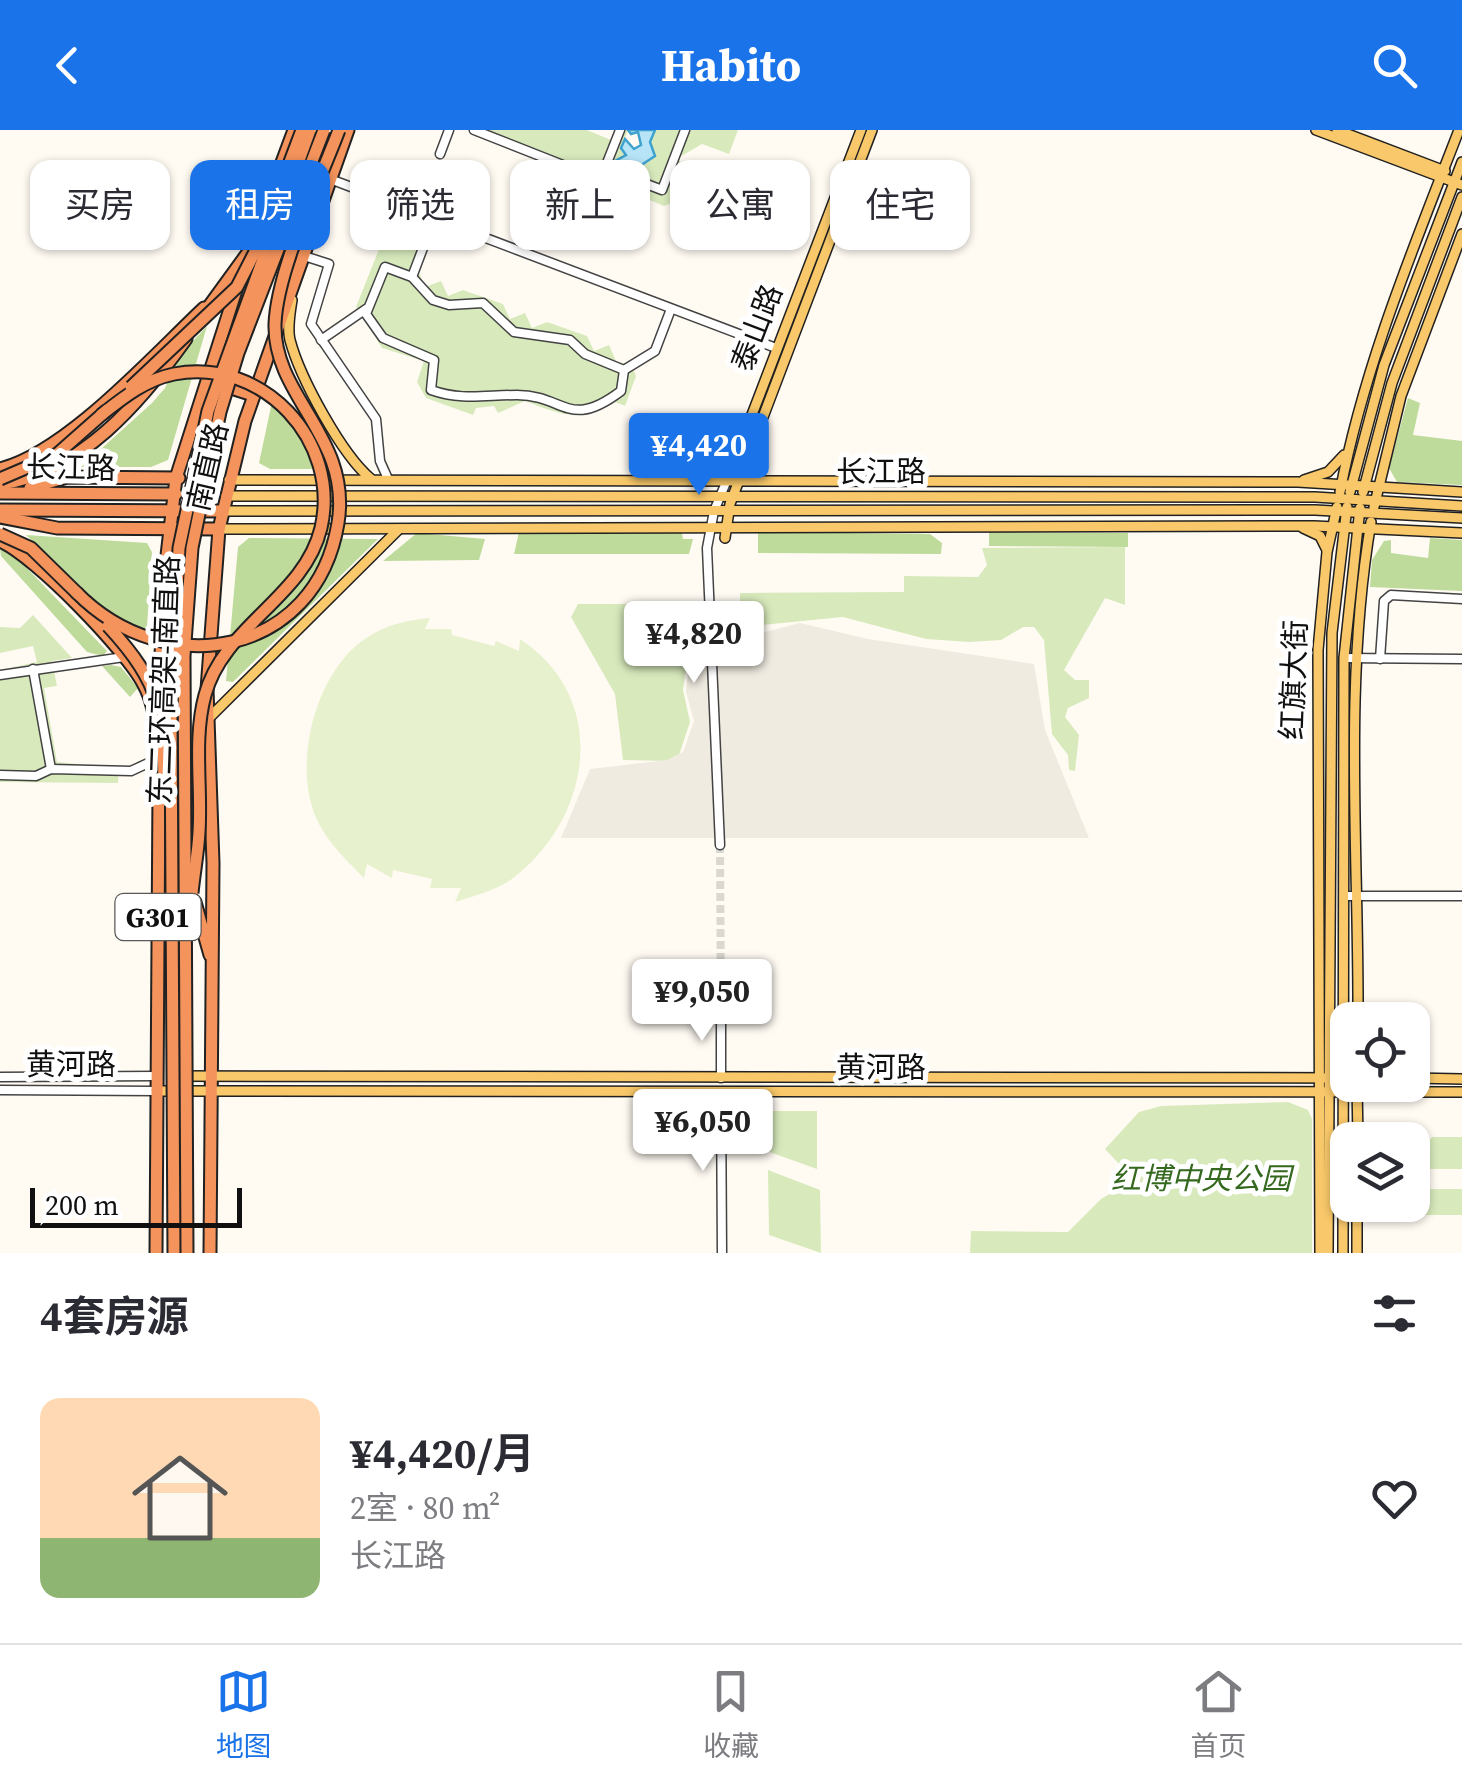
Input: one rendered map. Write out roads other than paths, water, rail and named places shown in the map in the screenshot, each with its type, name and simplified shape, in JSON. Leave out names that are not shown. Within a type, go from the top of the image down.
[{"type":"highway","name":"南直路","points":[[156,1253],[158,738],[168,530],[176,478],[206,380],[292,130]]},
{"type":"highway","points":[[0,482],[56,455],[237,287],[258,246],[302,130]]},
{"type":"highway","name":"东二环高架-南直路","points":[[174,1253],[173,616],[185,504],[227,349],[310,130]]},
{"type":"highway","name":"东二环高架-南直路","points":[[187,1253],[184,637],[199,505],[238,354],[324,130]]},
{"type":"highway","points":[[0,538],[31,548],[101,618],[130,634],[172,646],[205,646],[242,639],[268,626],[300,600],[322,569],[336,535],[338,485],[326,440],[281,360],[275,321],[284,284],[339,130]]},
{"type":"highway","name":"南直路","points":[[330,178],[348,130]]},
{"type":"highway","name":"南直路","points":[[210,1253],[214,969],[211,611],[219,529],[229,480],[303,250]]},
{"type":"highway","points":[[0,482],[62,464],[134,406],[249,251]]},
{"type":"highway","points":[[0,469],[34,457],[65,436],[218,295]]},
{"type":"highway","points":[[102,414],[139,387],[166,376],[201,372],[230,376],[264,390],[293,415],[315,448],[325,484],[320,531],[308,560],[226,650],[206,692],[200,729],[200,832],[186,936]]},
{"type":"highway","points":[[206,380],[254,395]]},
{"type":"highway","points":[[14,493],[67,477],[229,480]]},
{"type":"highway","name":"长江路","points":[[0,492],[226,496]]},
{"type":"highway","name":"长江路","points":[[0,513],[222,511]]},
{"type":"highway","points":[[0,513],[57,528],[219,529]]},
{"type":"highway","points":[[0,538],[37,566],[124,657],[150,698],[158,738]]},
{"type":"highway","points":[[76,592],[136,656],[162,713],[164,810],[172,888]]},
{"type":"highway","points":[[162,609],[211,611]]},
{"type":"highway","points":[[159,807],[172,871],[185,882],[195,874],[212,807]]},
{"type":"highway","points":[[158,966],[174,896],[183,891],[195,902],[214,969]]},
{"type":"main road","name":"泰山路","points":[[727,480],[861,130]]},
{"type":"main road","name":"泰山路","points":[[725,533],[733,496],[872,130]]},
{"type":"main road","points":[[1316,130],[1459,180]]},
{"type":"main road","points":[[1337,130],[1442,174]]},
{"type":"main road","name":"红旗大街","points":[[1346,487],[1346,452],[1371,362],[1459,130]]},
{"type":"main road","name":"红旗大街","points":[[1323,1078],[1338,527],[1346,487],[1384,365],[1459,180],[1462,162]]},
{"type":"main road","name":"红旗大街","points":[[1345,1002],[1349,658],[1357,528],[1392,383],[1462,197]]},
{"type":"main road","name":"红旗大街","points":[[1358,1002],[1359,896],[1349,658],[1382,466],[1401,396],[1462,234]]},
{"type":"main road","points":[[301,256],[290,338],[308,383],[354,462],[371,479]]},
{"type":"main road","points":[[1298,482],[1328,472],[1346,452]]},
{"type":"main road","points":[[1382,466],[1390,484],[1410,490]]},
{"type":"main road","points":[[229,480],[1298,482],[1462,492]]},
{"type":"main road","name":"长江路","points":[[226,496],[1344,499],[1462,506]]},
{"type":"main road","name":"长江路","points":[[222,511],[1360,512],[1462,518]]},
{"type":"main road","points":[[1291,526],[1316,533],[1328,552]]},
{"type":"main road","points":[[219,529],[709,528],[725,533],[1291,526],[1462,533]]},
{"type":"main road","name":"红旗大街","points":[[1320,1253],[1323,1078],[1317,686],[1328,552],[1338,527]]},
{"type":"main road","points":[[209,718],[399,528]]},
{"type":"main road","points":[[1366,554],[1380,534],[1397,528]]},
{"type":"main road","name":"黄河路","points":[[156,1076],[1330,1078]]},
{"type":"main road","points":[[1430,1078],[1462,1079]]},
{"type":"main road","name":"黄河路","points":[[156,1091],[1330,1093]]},
{"type":"main road","name":"黄河路","points":[[1430,1091],[1462,1092]]},
{"type":"main road","name":"红旗大街","points":[[1323,1093],[1328,1253]]},
{"type":"main road","name":"红旗大街","points":[[1342,1253],[1343,1102]]},
{"type":"main road","points":[[1357,1222],[1357,1253]]},
{"type":"street","points":[[440,154],[450,130]]},
{"type":"street","points":[[474,130],[550,160]]},
{"type":"street","points":[[608,160],[620,130]]},
{"type":"street","points":[[650,185],[662,190],[685,130]]},
{"type":"street","points":[[330,178],[350,186]]},
{"type":"street","points":[[490,240],[776,348]]},
{"type":"street","points":[[412,277],[422,250]]},
{"type":"street","points":[[301,256],[330,264],[310,318],[376,419],[380,462],[388,479]]},
{"type":"street","points":[[321,340],[366,309],[384,267],[412,277],[433,300],[449,305],[483,303],[514,332],[570,340],[585,354],[624,370]]},
{"type":"street","points":[[366,309],[383,338],[429,355],[435,365],[428,385],[452,398],[520,395],[568,412],[592,409],[622,392],[624,370]]},
{"type":"street","points":[[624,370],[654,350],[671,309]]},
{"type":"street","name":"泰山路","points":[[720,846],[709,528],[727,480]]},
{"type":"street","points":[[1380,659],[1384,601],[1391,595],[1462,599]]},
{"type":"street","points":[[0,676],[124,657]]},
{"type":"street","points":[[1349,658],[1462,658]]},
{"type":"street","points":[[33,669],[51,769]]},
{"type":"street","points":[[0,775],[36,776],[51,769],[130,771],[159,758]]},
{"type":"street","points":[[1344,896],[1462,896]]},
{"type":"street","points":[[721,1078],[722,1011]]},
{"type":"street","name":"黄河路","points":[[0,1077],[156,1076]]},
{"type":"street","name":"黄河路","points":[[0,1090],[156,1091]]},
{"type":"street","points":[[722,1094],[722,1253]]},
{"type":"water","points":[[628,130],[655,130],[650,142],[655,156],[649,160],[617,160],[626,155],[621,148],[625,139],[634,149],[641,145],[638,132],[631,134]]},
{"type":"tunnel","points":[[720,845],[721,1011]]},
{"type":"park label","name":"红博中央公园","points":[[1201,1179]]}]
